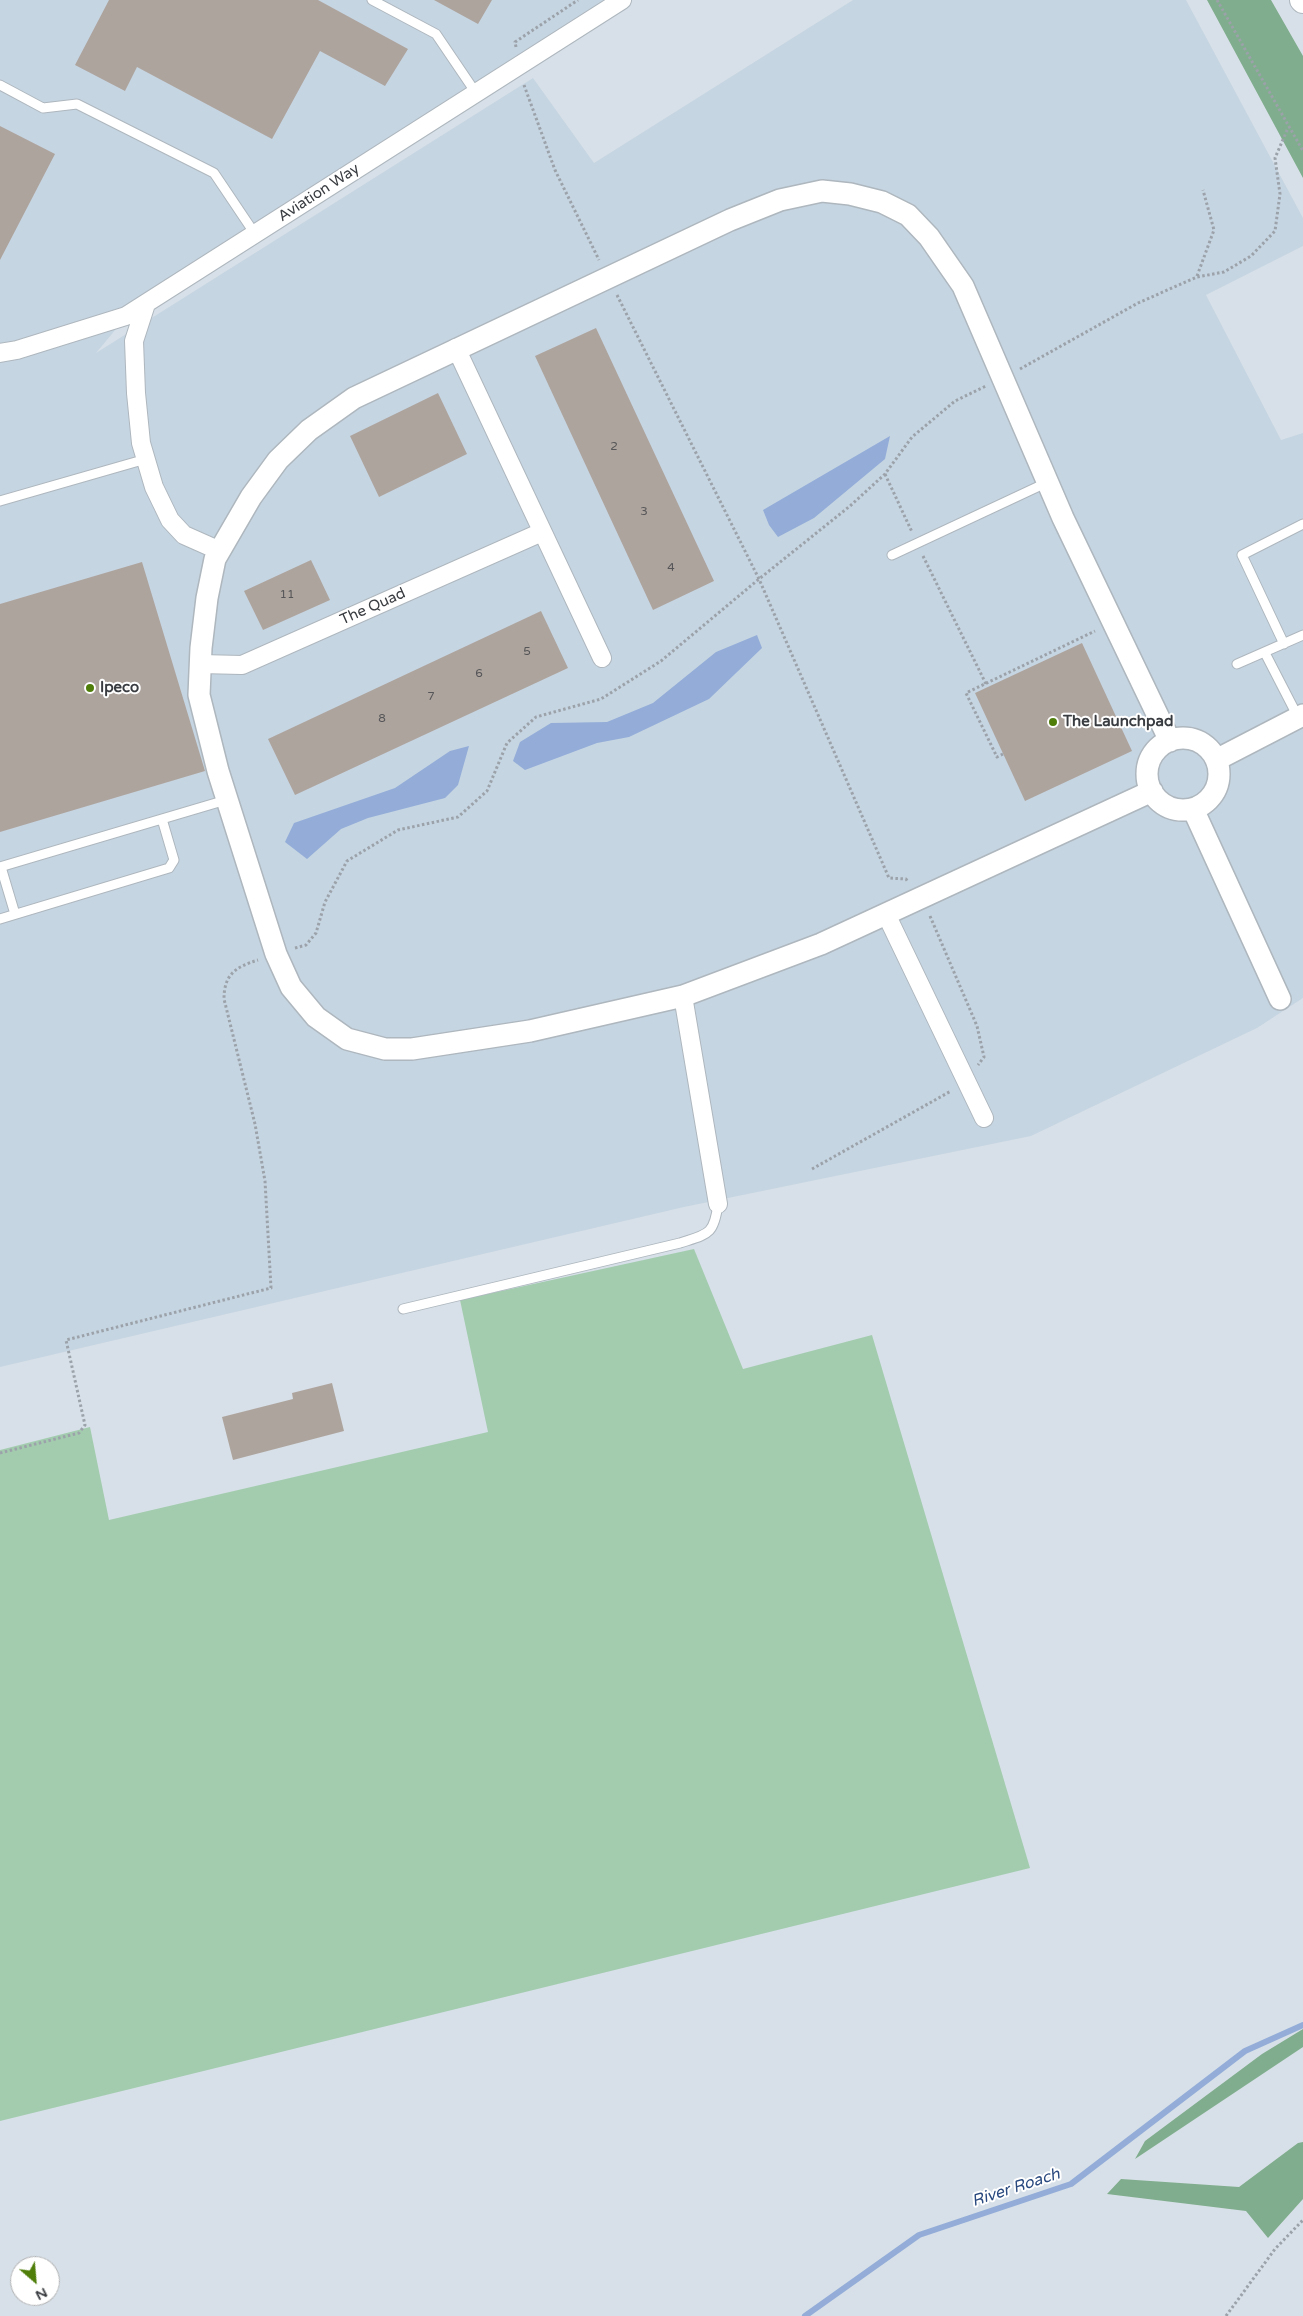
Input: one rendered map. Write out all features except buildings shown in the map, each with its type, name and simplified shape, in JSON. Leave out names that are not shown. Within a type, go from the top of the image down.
[{"type":"street","name":"Aviation Way","points":[[0,352],[17,350],[126,316],[622,0]]},
{"type":"street","points":[[1152,791],[822,944],[683,996],[530,1031],[412,1049],[385,1049],[347,1039],[316,1017],[291,986],[276,954],[226,800],[199,695],[200,664],[207,598],[215,559],[251,497],[278,460],[309,430],[354,398],[456,348],[730,220],[780,200],[822,191],[850,194],[882,202],[908,215],[929,237],[963,286],[1048,482],[1170,741]]},
{"type":"street","points":[[146,304],[134,341],[136,393],[141,444],[154,488],[170,520],[184,535],[220,551]]},
{"type":"street","points":[[456,348],[602,658]]},
{"type":"street","name":"The Quad","points":[[200,664],[242,665],[542,532]]},
{"type":"street","points":[[1216,760],[1301,716]]},
{"type":"street","points":[[1190,739],[1201,743],[1210,750],[1216,760],[1219,771],[1218,784],[1213,795],[1193,809],[1169,808],[1159,801],[1148,781],[1148,769],[1151,758],[1158,749],[1170,741],[1190,739]]},
{"type":"street","points":[[1193,809],[1280,999]]},
{"type":"street","points":[[886,914],[984,1118]]},
{"type":"street","points":[[683,996],[718,1204]]},
{"type":"lane","points":[[372,0],[436,34],[476,93]]},
{"type":"lane","points":[[0,85],[42,108],[77,104],[214,173],[255,234]]},
{"type":"lane","points":[[0,502],[146,459]]},
{"type":"lane","points":[[892,555],[1048,482]]},
{"type":"lane","points":[[1284,644],[1242,555],[1303,524]]},
{"type":"lane","points":[[1237,664],[1303,635]]},
{"type":"lane","points":[[1265,653],[1301,716]]},
{"type":"lane","points":[[15,914],[0,867],[226,800]]},
{"type":"lane","points":[[0,919],[169,868],[174,860],[162,819]]},
{"type":"lane","points":[[403,1309],[680,1243],[707,1234],[716,1223],[718,1204]]},
{"type":"path","points":[[1217,0],[1303,152]]},
{"type":"path","points":[[759,578],[850,506],[885,474],[912,437],[955,401],[1048,355],[1138,303],[1197,277],[1224,272],[1251,256],[1276,231],[1280,194],[1275,158],[1288,128]]},
{"type":"path","points":[[1197,277],[1214,230],[1203,190]]},
{"type":"path","points":[[885,474],[917,544],[986,684]]},
{"type":"path","points":[[1003,754],[997,756],[966,693],[1114,622]]},
{"type":"path","points":[[1226,2316],[1274,2250],[1303,2220]]},
{"type":"shaded area","points":[[0,0],[622,0],[127,316],[96,353],[533,78],[594,163],[853,0],[1186,0],[1303,218],[1303,246],[1206,295],[1281,440],[1303,433],[1303,998],[1257,1028],[1031,1136],[684,1207],[0,1367]]},
{"type":"green space","points":[[1207,0],[1271,0],[1303,56],[1303,178]]},
{"type":"green space","points":[[694,1249],[743,1369],[872,1335],[1030,1868],[0,2121],[0,1450],[90,1427],[109,1520],[488,1432],[460,1300]]},
{"type":"green space","points":[[1303,2029],[1303,2047],[1135,2159],[1145,2141],[1262,2054]]},
{"type":"green space","points":[[1303,2142],[1303,2199],[1268,2238],[1246,2211],[1107,2194],[1121,2179],[1239,2187],[1298,2143]]},
{"type":"water","points":[[890,436],[885,459],[814,518],[778,537],[769,525],[763,510]]},
{"type":"water","points":[[757,635],[762,648],[709,699],[629,737],[597,743],[525,770],[513,761],[520,742],[551,723],[607,722],[653,703],[716,652]]},
{"type":"water","points":[[469,746],[458,785],[445,798],[368,818],[341,829],[307,859],[285,842],[294,823],[395,788],[450,751]]},
{"type":"waterway","name":"River Roach","points":[[805,2316],[919,2235],[1071,2184],[1245,2051],[1303,2025]]},
{"type":"place","name":"Ipeco","points":[[90,688]]},
{"type":"place","name":"The Launchpad","points":[[1053,722]]}]
